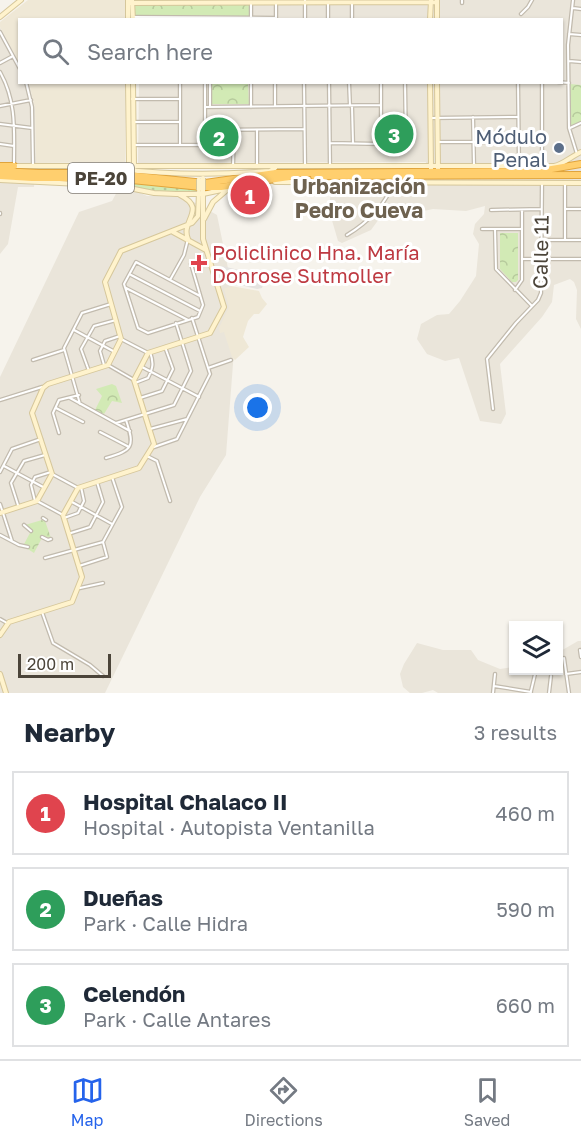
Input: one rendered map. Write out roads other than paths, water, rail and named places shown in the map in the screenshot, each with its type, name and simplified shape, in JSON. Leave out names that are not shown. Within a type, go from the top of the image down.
[{"type":"highway","name":"PE-20","points":[[0,176],[112,178],[221,187],[277,177],[548,170],[581,164]]},
{"type":"highway","points":[[0,165],[14,166]]},
{"type":"highway","points":[[484,166],[495,171]]},
{"type":"highway","points":[[305,167],[314,172]]},
{"type":"highway","name":"PE-20","points":[[0,171],[107,173],[201,185],[267,174],[314,172],[434,172],[475,176],[581,175]]},
{"type":"highway","points":[[464,183],[475,176]]},
{"type":"street","points":[[0,17],[21,0]]},
{"type":"street","points":[[521,14],[532,0]]},
{"type":"street","points":[[132,169],[330,166],[434,172],[474,166],[560,165],[579,153],[569,128],[568,61],[573,0]]},
{"type":"street","points":[[304,18],[305,1]]},
{"type":"street","points":[[328,18],[330,1]]},
{"type":"street","points":[[430,18],[431,1]]},
{"type":"street","points":[[131,18],[130,2],[437,1],[437,18]]},
{"type":"street","points":[[276,18],[280,2]]},
{"type":"street","points":[[352,2],[352,18]]},
{"type":"street","points":[[157,18],[251,18],[250,3]]},
{"type":"street","points":[[573,8],[581,9]]},
{"type":"street","points":[[0,32],[18,65]]},
{"type":"street","points":[[569,34],[581,35]]},
{"type":"street","points":[[0,63],[13,56]]},
{"type":"street","points":[[568,61],[581,62]]},
{"type":"street","points":[[0,72],[13,104],[14,166],[100,166],[132,169],[168,174],[201,185],[231,188],[286,181],[581,183]]},
{"type":"street","points":[[0,83],[5,81]]},
{"type":"street","points":[[563,82],[568,83]]},
{"type":"street","points":[[27,84],[31,100],[33,166]]},
{"type":"street","points":[[128,84],[131,99]]},
{"type":"street","points":[[132,169],[133,84]]},
{"type":"street","points":[[180,84],[180,145]]},
{"type":"street","points":[[205,84],[205,145]]},
{"type":"street","points":[[210,84],[210,107]]},
{"type":"street","points":[[251,84],[251,107]]},
{"type":"street","points":[[275,84],[275,106]]},
{"type":"street","points":[[304,84],[305,167]]},
{"type":"street","points":[[329,84],[330,166]]},
{"type":"street","points":[[349,84],[352,143]]},
{"type":"street","points":[[330,143],[381,144],[381,84]]},
{"type":"street","points":[[405,84],[406,144]]},
{"type":"street","points":[[430,84],[434,172]]},
{"type":"street","points":[[434,172],[438,142],[437,84]]},
{"type":"street","points":[[518,84],[519,167]]},
{"type":"street","points":[[542,84],[542,166]]},
{"type":"street","points":[[131,99],[180,99]]},
{"type":"street","points":[[0,106],[31,100]]},
{"type":"street","points":[[205,107],[381,105]]},
{"type":"street","points":[[473,117],[474,166]]},
{"type":"street","points":[[430,118],[518,117]]},
{"type":"street","points":[[131,122],[180,122]]},
{"type":"street","points":[[131,122],[134,145],[132,169]]},
{"type":"street","points":[[569,128],[581,123]]},
{"type":"street","points":[[0,124],[32,129]]},
{"type":"street","points":[[381,127],[406,126]]},
{"type":"street","points":[[205,130],[304,129]]},
{"type":"street","points":[[233,167],[234,130]]},
{"type":"street","points":[[257,130],[257,168]]},
{"type":"street","points":[[438,142],[518,142]]},
{"type":"street","points":[[0,144],[14,146]]},
{"type":"street","points":[[134,145],[234,145]]},
{"type":"street","points":[[0,180],[119,186],[154,193],[179,194],[201,185],[270,171],[275,168]]},
{"type":"street","points":[[347,235],[366,222],[388,195],[393,182]]},
{"type":"street","name":"Calle 11","points":[[493,409],[487,359],[542,293],[542,183]]},
{"type":"street","points":[[565,183],[565,240]]},
{"type":"street","points":[[0,635],[7,623],[70,604],[82,578],[64,516],[80,488],[139,468],[153,446],[135,381],[149,353],[213,330],[224,305],[202,232],[201,185]]},
{"type":"street","points":[[0,400],[106,366],[121,338],[105,279],[123,249],[188,226],[198,216],[201,185]]},
{"type":"street","points":[[202,225],[212,204],[231,188]]},
{"type":"street","points":[[170,280],[184,255],[188,239],[185,232],[193,210],[189,200],[179,194]]},
{"type":"street","points":[[491,210],[541,209]]},
{"type":"street","points":[[565,209],[581,209]]},
{"type":"street","points":[[515,290],[522,280],[522,210]]},
{"type":"street","points":[[482,229],[521,229]]},
{"type":"street","points":[[495,229],[496,269],[532,306]]},
{"type":"street","points":[[173,232],[194,242],[206,251]]},
{"type":"street","points":[[194,242],[200,239],[202,232]]},
{"type":"street","points":[[542,240],[581,240]]},
{"type":"street","points":[[522,259],[581,259]]},
{"type":"street","points":[[191,264],[203,305],[197,317],[149,333],[139,329],[125,288],[124,283],[136,262],[200,296]]},
{"type":"street","points":[[130,274],[200,311]]},
{"type":"street","points":[[125,288],[188,320]]},
{"type":"street","points":[[33,360],[64,349],[82,313],[111,304]]},
{"type":"street","points":[[153,446],[176,440],[210,373],[192,318]]},
{"type":"street","points":[[89,371],[81,349],[94,326],[116,320]]},
{"type":"street","points":[[116,423],[174,405],[191,370],[176,323]]},
{"type":"street","points":[[74,330],[113,351]]},
{"type":"street","points":[[121,338],[149,353],[153,362],[147,378],[135,381],[106,366],[100,352],[105,340],[121,338]]},
{"type":"street","points":[[140,398],[162,391],[168,380],[173,368],[165,347]]},
{"type":"street","points":[[64,349],[80,404]]},
{"type":"street","points":[[208,368],[231,360]]},
{"type":"street","points":[[142,367],[199,397]]},
{"type":"street","points":[[36,502],[51,473],[32,413],[42,387]]},
{"type":"street","points":[[59,433],[53,413],[59,400],[78,395]]},
{"type":"street","points":[[70,398],[130,431]]},
{"type":"street","points":[[56,408],[83,422]]},
{"type":"street","points":[[150,429],[187,419]]},
{"type":"street","points":[[106,459],[126,451],[129,447],[132,439],[126,420]]},
{"type":"street","points":[[100,432],[129,447]]},
{"type":"street","points":[[0,472],[12,449],[40,439]]},
{"type":"street","points":[[18,506],[11,483],[24,461],[45,455]]},
{"type":"street","points":[[147,456],[157,461],[170,501]]},
{"type":"street","points":[[4,466],[43,487]]},
{"type":"street","points":[[2,512],[36,502],[64,516],[78,513],[84,501],[80,488],[51,473],[35,477],[31,485],[36,502]]},
{"type":"street","points":[[79,566],[107,557],[103,542],[122,507],[112,477]]},
{"type":"street","points":[[71,533],[90,527],[103,502],[97,482]]},
{"type":"street","points":[[72,502],[112,524]]},
{"type":"street","points":[[0,504],[12,541]]},
{"type":"street","points":[[24,525],[31,531]]},
{"type":"street","points":[[0,535],[28,547]]},
{"type":"street","points":[[42,537],[51,539]]},
{"type":"street","points":[[45,558],[103,542]]},
{"type":"street","points":[[78,588],[103,583]]},
{"type":"street","points":[[42,612],[53,643],[90,665],[103,676]]},
{"type":"street","points":[[0,619],[7,623]]},
{"type":"street","points":[[580,650],[581,657]]},
{"type":"street","points":[[564,658],[569,693]]},
{"type":"street","points":[[566,674],[581,672]]},
{"type":"street","points":[[0,674],[2,687],[6,693]]},
{"type":"street","points":[[493,693],[495,674]]},
{"type":"street","points":[[494,686],[531,692],[535,675]]},
{"type":"street","points":[[549,693],[551,676]]},
{"type":"place","name":"Celendón","points":[[394,134]]},
{"type":"place","name":"Dueñas","points":[[219,137]]},
{"type":"place","name":"Módulo Penal","points":[[559,148]]},
{"type":"place","name":"Hospital Chalaco II","points":[[250,195]]},
{"type":"place","name":"Policlinico Hna. María Donrose Sutmoller","points":[[199,263]]},
{"type":"district","name":"Urbanización Pedro Cueva","points":[[359,198]]}]
